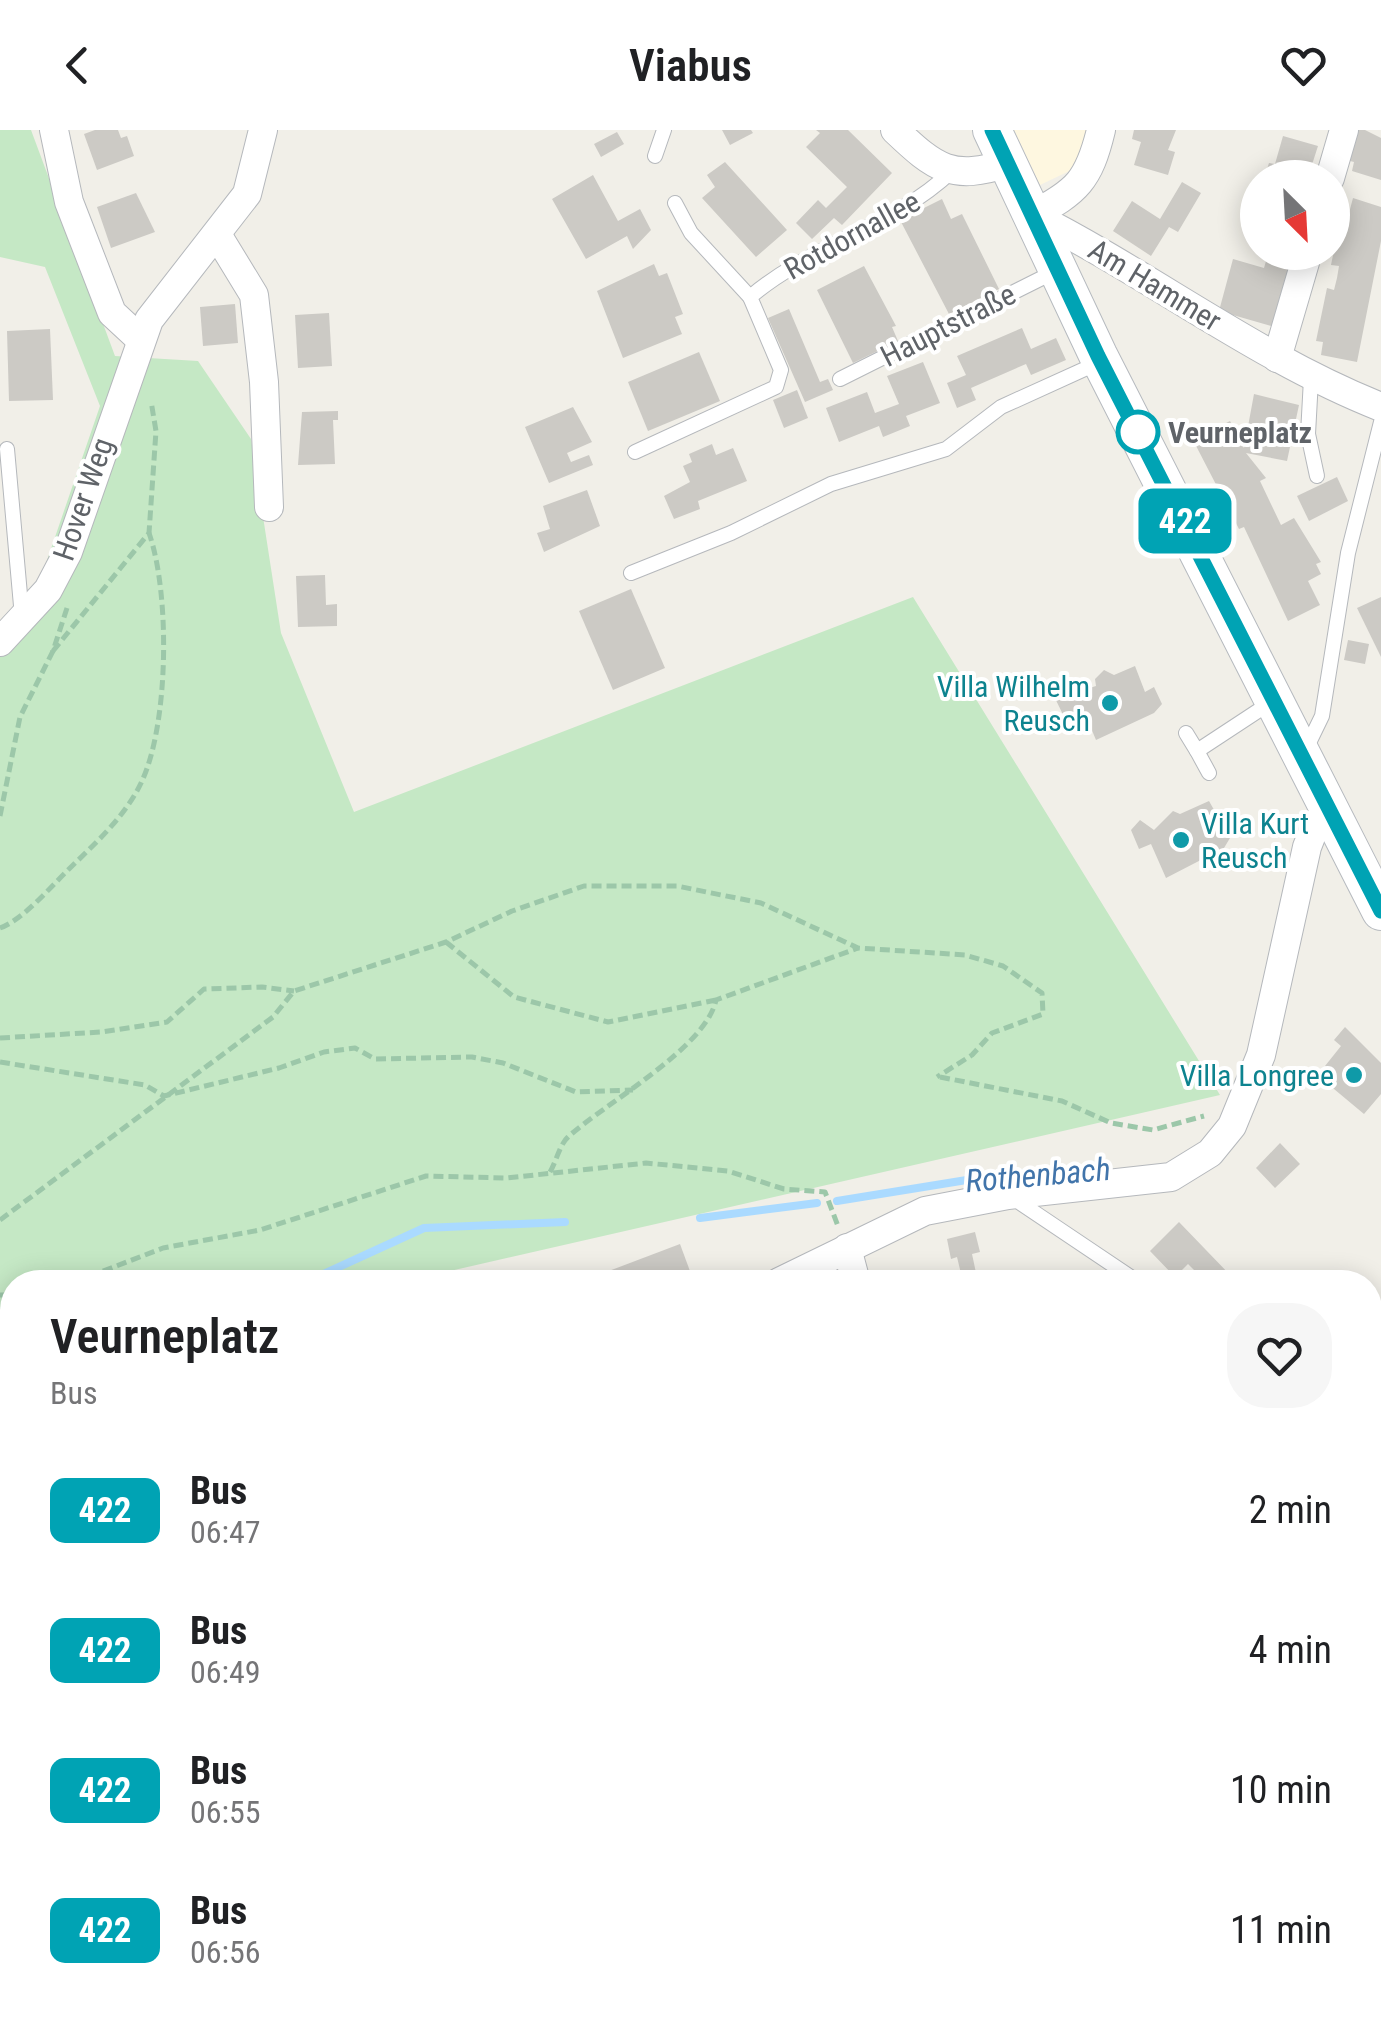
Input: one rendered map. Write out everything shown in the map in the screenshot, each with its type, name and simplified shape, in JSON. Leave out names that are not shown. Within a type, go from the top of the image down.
[{"type":"main road","points":[[1000,146],[1101,362],[1381,910]]},
{"type":"street","points":[[54,130],[69,202],[112,313],[140,339]]},
{"type":"street","name":"Hover Weg","points":[[0,642],[48,590],[68,552],[140,339],[149,320],[248,194],[262,130]]},
{"type":"street","name":"Rotdornallee","points":[[895,130],[928,161],[952,171],[980,172],[1000,146]]},
{"type":"street","points":[[1032,215],[1076,188],[1094,162],[1101,130]]},
{"type":"street","points":[[1335,160],[1344,130]]},
{"type":"street","name":"Am Hammer","points":[[1032,215],[1311,379],[1381,407]]},
{"type":"street","points":[[218,236],[254,295],[264,382],[269,507]]},
{"type":"street","points":[[1277,358],[1303,270]]},
{"type":"street","points":[[803,1270],[925,1211],[1008,1195],[1170,1177],[1210,1153],[1232,1126],[1261,1055],[1307,846],[1316,824],[1330,808]]},
{"type":"street","points":[[847,1248],[853,1270]]},
{"type":"lane","points":[[655,156],[664,130]]},
{"type":"lane","name":"Rotdornallee","points":[[750,297],[789,268],[922,200],[952,171]]},
{"type":"lane","name":"Rotdornallee","points":[[635,452],[776,386],[781,370],[750,297],[691,233],[675,203]]},
{"type":"lane","name":"Hauptstraße","points":[[840,379],[1057,270]]},
{"type":"lane","points":[[631,573],[731,534],[831,484],[946,449],[1001,408],[1101,362]]},
{"type":"lane","points":[[1311,379],[1308,434],[1317,476]]},
{"type":"lane","points":[[1304,755],[1322,716],[1348,554],[1381,422]]},
{"type":"lane","points":[[8,449],[22,622]]},
{"type":"lane","points":[[1197,751],[1259,715],[1276,699]]},
{"type":"lane","points":[[1186,733],[1209,773]]},
{"type":"lane","points":[[1008,1195],[1120,1270]]},
{"type":"path","points":[[0,928],[53,885],[111,827],[142,781],[154,738],[165,637],[158,558],[149,533],[156,431],[150,394]]},
{"type":"path","points":[[0,816],[20,717],[54,651],[149,533]]},
{"type":"path","points":[[54,651],[67,600]]},
{"type":"path","points":[[0,1220],[273,1016],[294,992],[370,963],[446,942],[512,910],[584,886],[676,886],[761,904],[858,948],[965,954],[1004,966],[1042,993],[1043,1014],[992,1033],[972,1055],[937,1077],[1062,1101],[1110,1124],[1153,1130],[1205,1116]]},
{"type":"path","points":[[446,942],[514,997],[608,1022],[716,1000],[858,948]]},
{"type":"path","points":[[0,1038],[102,1032],[166,1022],[204,990],[262,987],[294,992]]},
{"type":"path","points":[[550,1172],[566,1139],[632,1090],[713,1016],[716,1000]]},
{"type":"path","points":[[0,1062],[145,1085],[164,1096],[324,1052],[356,1048],[374,1060],[472,1058],[503,1063],[576,1092],[632,1090]]},
{"type":"path","points":[[107,1270],[164,1248],[260,1230],[426,1176],[507,1178],[646,1162],[728,1171],[784,1189],[825,1192],[847,1248]]},
{"type":"shaded area","points":[[1014,130],[1091,130],[1082,165],[1040,185]]},
{"type":"green space","points":[[0,130],[31,130],[115,356],[198,361],[251,439],[281,633],[354,812],[913,597],[1220,1095],[454,1270],[0,1270],[0,621],[42,575],[100,406],[45,267],[0,257]]},
{"type":"building","points":[[118,130],[121,138],[127,136],[134,156],[97,170],[84,134]]},
{"type":"building","points":[[722,130],[751,130],[753,133],[730,145]]},
{"type":"building","points":[[816,130],[848,130],[892,173],[842,225],[834,218],[812,239],[796,223],[818,200],[826,208],[847,187],[806,147],[820,133]]},
{"type":"building","points":[[1134,130],[1176,130],[1168,150],[1175,152],[1168,175],[1134,165],[1141,142],[1132,139]]},
{"type":"building","points":[[1350,130],[1365,130],[1381,138],[1381,180],[1352,171],[1354,162],[1342,159]]},
{"type":"building","points":[[617,132],[624,144],[601,157],[594,144]]},
{"type":"building","points":[[1283,136],[1318,146],[1313,160],[1276,160]]},
{"type":"building","points":[[725,162],[787,230],[756,257],[702,198],[715,187],[707,175]]},
{"type":"building","points":[[593,175],[618,221],[640,209],[651,230],[633,249],[627,236],[586,259],[552,199]]},
{"type":"building","points":[[1182,182],[1201,193],[1178,232],[1169,227],[1151,256],[1113,231],[1132,201],[1160,219]]},
{"type":"building","points":[[136,193],[155,232],[111,248],[97,207]]},
{"type":"building","points":[[1353,198],[1381,207],[1381,241],[1357,362],[1321,355],[1323,342],[1316,341],[1327,288],[1334,290],[1338,270],[1350,270]]},
{"type":"building","points":[[942,199],[951,219],[962,214],[999,289],[949,314],[900,220]]},
{"type":"building","points":[[1233,259],[1240,261],[1240,270],[1295,270],[1278,328],[1219,311]]},
{"type":"building","points":[[654,264],[659,276],[667,273],[683,314],[675,317],[682,334],[623,358],[597,291]]},
{"type":"building","points":[[864,266],[896,326],[892,327],[898,341],[853,363],[817,290]]},
{"type":"building","points":[[235,304],[238,343],[203,346],[200,307]]},
{"type":"building","points":[[789,309],[820,382],[828,379],[833,390],[805,402],[768,318]]},
{"type":"building","points":[[329,313],[332,366],[298,368],[295,315]]},
{"type":"building","points":[[1022,328],[1031,349],[1056,338],[1066,360],[1031,375],[1026,364],[971,388],[976,400],[957,408],[947,383],[966,375],[957,356]]},
{"type":"building","points":[[50,329],[53,400],[9,401],[7,331]]},
{"type":"building","points":[[699,352],[720,401],[648,431],[628,382]]},
{"type":"building","points":[[923,362],[940,403],[906,416],[910,426],[883,437],[879,426],[839,442],[826,408],[867,392],[875,413],[899,404],[887,376]]},
{"type":"building","points":[[797,390],[808,418],[784,428],[773,400]]},
{"type":"building","points":[[1254,394],[1299,405],[1287,461],[1246,453],[1266,478],[1260,481],[1281,525],[1294,518],[1321,562],[1316,564],[1321,574],[1308,581],[1320,605],[1288,621],[1244,527],[1239,529],[1193,440],[1230,421],[1244,448]]},
{"type":"building","points":[[573,407],[592,442],[567,453],[571,462],[589,455],[593,465],[549,483],[525,427]]},
{"type":"building","points":[[338,411],[338,420],[333,420],[335,464],[298,465],[302,412]]},
{"type":"building","points":[[712,444],[716,455],[733,448],[747,481],[698,501],[700,509],[674,519],[664,496],[690,482],[683,466],[692,462],[689,454]]},
{"type":"building","points":[[1337,477],[1348,501],[1309,521],[1297,496]]},
{"type":"building","points":[[587,490],[600,526],[544,552],[537,533],[550,529],[543,506]]},
{"type":"building","points":[[325,575],[326,605],[337,604],[337,626],[298,627],[296,576]]},
{"type":"building","points":[[631,589],[665,668],[613,690],[579,611]]},
{"type":"building","points":[[1381,597],[1381,657],[1357,608]]},
{"type":"building","points":[[1348,640],[1369,644],[1365,664],[1344,660]]},
{"type":"building","name":"Villa Wilhelm Reusch","points":[[1135,666],[1145,692],[1154,687],[1162,704],[1154,713],[1096,740],[1086,716],[1069,727],[1052,692],[1079,680],[1083,690],[1096,686],[1095,679],[1104,670],[1114,675]]},
{"type":"building","name":"Villa Kurt Reusch","points":[[1209,801],[1230,838],[1224,848],[1166,878],[1151,844],[1139,849],[1131,830],[1140,820],[1154,830],[1173,811],[1180,814]]},
{"type":"building","name":"Villa Longree","points":[[1345,1027],[1381,1063],[1381,1094],[1364,1114],[1322,1079],[1330,1070],[1325,1066],[1341,1046],[1334,1040]]},
{"type":"building","points":[[1280,1143],[1300,1164],[1275,1188],[1256,1168]]},
{"type":"building","points":[[1179,1222],[1225,1270],[1194,1270],[1188,1264],[1182,1270],[1168,1270],[1150,1251]]},
{"type":"building","points":[[975,1232],[980,1252],[972,1254],[975,1270],[960,1270],[957,1257],[951,1259],[947,1239]]},
{"type":"building","points":[[680,1244],[690,1270],[611,1270]]},
{"type":"waterway","name":"Rothenbach","points":[[837,1201],[1010,1173],[1085,1174]]},
{"type":"waterway","name":"Rothenbach","points":[[700,1218],[817,1203]]},
{"type":"waterway","name":"Rothenbach","points":[[332,1270],[424,1228],[565,1222]]},
{"type":"bus line","name":"422","points":[[992,130],[1098,356],[1381,911]]},
{"type":"place","name":"Veurneplatz","points":[[1138,432]]},
{"type":"place","name":"Villa Wilhelm Reusch","points":[[1110,703]]},
{"type":"place","name":"Villa Kurt Reusch","points":[[1181,840]]},
{"type":"place","name":"Villa Longree","points":[[1354,1075]]}]
